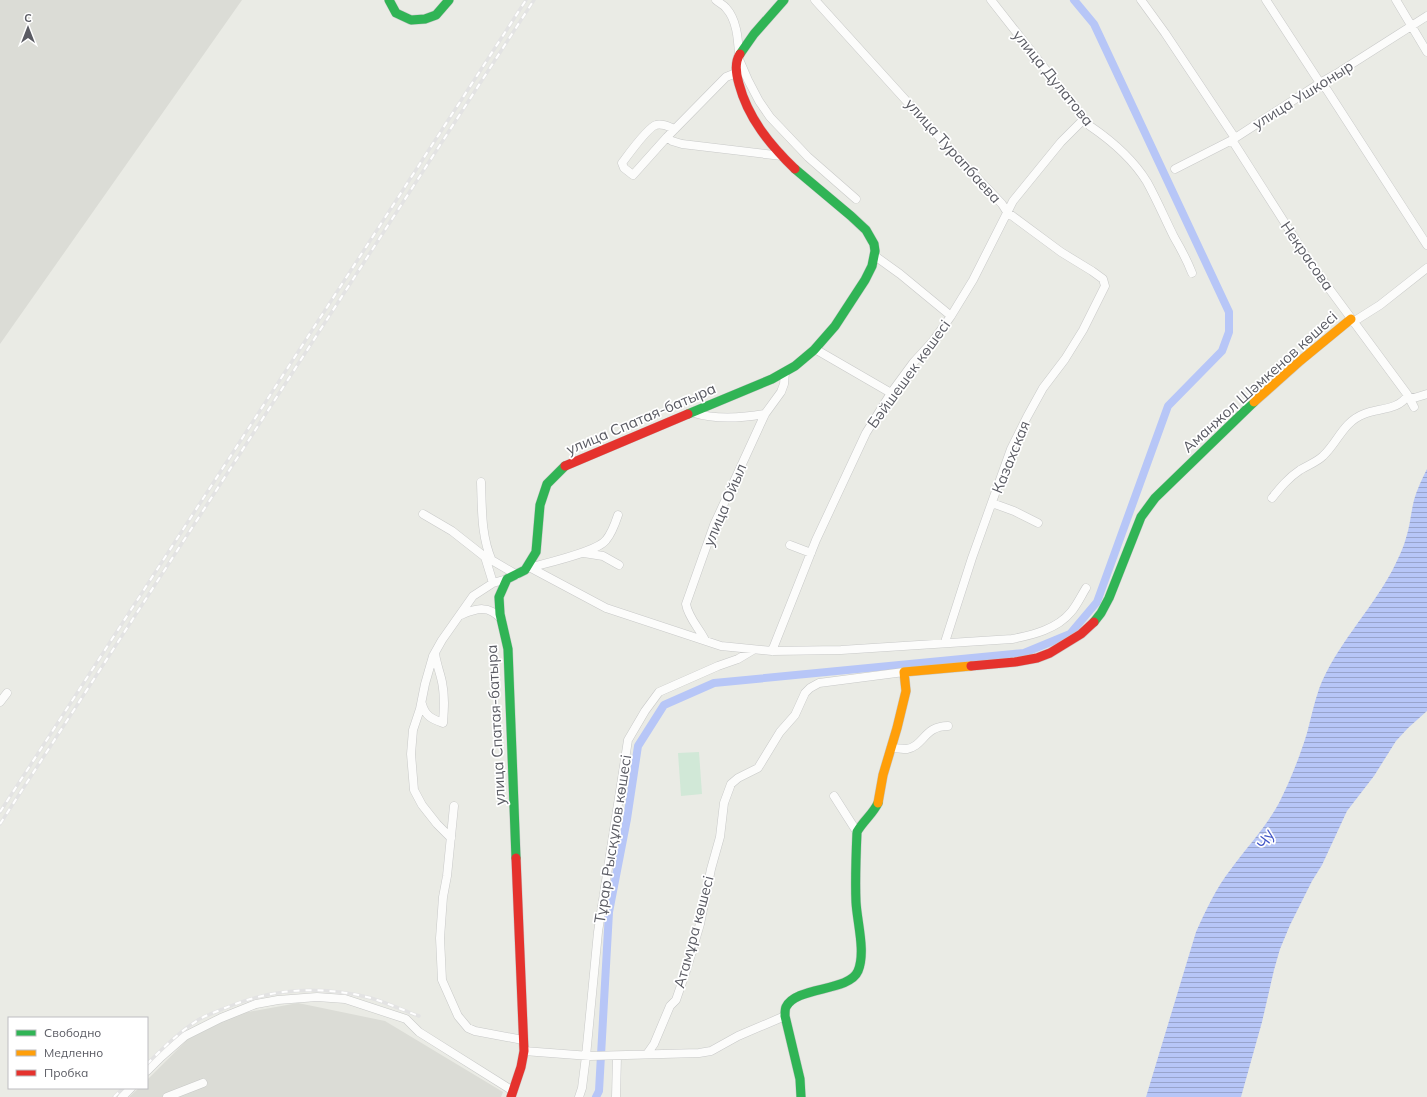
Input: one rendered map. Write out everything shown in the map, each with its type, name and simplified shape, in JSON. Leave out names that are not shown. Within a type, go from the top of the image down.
[{"type":"street","points":[[388,0],[396,13],[411,20],[425,19],[436,15],[449,0]]},
{"type":"street","points":[[716,0],[726,8],[733,19],[738,40],[739,55],[736,73],[744,103],[759,129],[788,163],[871,236],[875,245],[875,256],[900,274],[951,316]]},
{"type":"street","points":[[739,55],[750,38],[784,0]]},
{"type":"street","name":"улица Турапбаева","points":[[815,0],[1002,204],[1007,212],[1061,252],[1103,279],[1105,286]]},
{"type":"street","name":"улица Дулатова","points":[[991,0],[1084,119],[1090,126],[1128,157],[1146,181],[1185,256],[1192,273]]},
{"type":"street","name":"Некрасова","points":[[1141,0],[1170,39],[1310,264],[1414,407]]},
{"type":"street","points":[[1266,0],[1320,83],[1327,90],[1427,245]]},
{"type":"street","points":[[1396,0],[1427,52]]},
{"type":"street","name":"улица Ушконыр","points":[[1175,169],[1233,139],[1427,16]]},
{"type":"street","points":[[739,55],[748,80],[770,117],[808,157],[856,199]]},
{"type":"street","points":[[675,129],[665,125],[656,124],[648,130],[622,163],[624,168],[633,175],[667,137],[675,129],[726,77],[736,73]]},
{"type":"street","points":[[741,94],[755,94]]},
{"type":"street","name":"Бәйшешек көшесі","points":[[772,651],[811,553],[866,433],[891,392],[913,363],[933,341],[951,316],[973,280],[1013,202],[1056,147],[1084,119]]},
{"type":"street","points":[[667,137],[672,141],[682,144],[782,156]]},
{"type":"street","name":"улица Спатая-батыра","points":[[512,1094],[521,1067],[524,1051],[508,649],[499,597],[507,580],[528,569],[536,552],[540,505],[547,484],[565,466],[772,379],[797,366],[815,349],[842,316],[867,278],[875,256]]},
{"type":"street","name":"Аманжол Шәмкенов көшесі","points":[[904,672],[1015,662],[1037,658],[1055,650],[1081,634],[1101,613],[1109,598],[1141,517],[1155,498],[1324,339],[1352,320],[1380,305],[1427,268]]},
{"type":"street","name":"Казахская","points":[[945,642],[972,558],[1011,449],[1043,388],[1065,359],[1083,330],[1105,286]]},
{"type":"street","points":[[815,349],[891,392]]},
{"type":"street","name":"улица Ойыл","points":[[705,640],[699,628],[687,611],[686,604],[714,525],[765,414],[781,392],[784,384],[785,372]]},
{"type":"street","points":[[1272,498],[1285,482],[1300,470],[1324,455],[1347,424],[1352,420],[1363,414],[1398,405],[1404,401],[1407,396],[1414,398],[1427,394]]},
{"type":"street","points":[[694,412],[706,417],[723,418],[765,414]]},
{"type":"street","points":[[481,482],[483,527],[493,583]]},
{"type":"street","points":[[992,503],[1014,511],[1038,524]]},
{"type":"street","points":[[423,514],[452,530],[489,559],[517,575]]},
{"type":"street","points":[[528,569],[584,553],[605,542],[615,525],[618,515]]},
{"type":"street","points":[[790,545],[811,553]]},
{"type":"street","points":[[584,553],[603,556],[619,564]]},
{"type":"street","points":[[528,569],[606,608],[721,646],[772,651],[841,650],[945,642],[1012,639],[1032,636],[1066,618],[1086,588]]},
{"type":"street","points":[[451,838],[437,824],[422,805],[414,790],[411,754],[413,730],[422,703],[425,684],[435,653],[472,596],[493,583],[507,580]]},
{"type":"street","points":[[461,615],[472,610],[486,609],[496,613],[502,620]]},
{"type":"street","name":"Тұрар Рысқұлов көшесі","points":[[579,1097],[588,1056],[598,932],[628,740],[644,711],[659,692],[718,666],[738,659],[753,650]]},
{"type":"street","points":[[422,703],[424,711],[431,719],[443,724],[444,696],[435,653]]},
{"type":"street","points":[[801,1097],[800,1079],[785,1016],[786,1007],[796,997],[845,982],[851,979],[857,972],[860,962],[860,948],[856,902],[857,832],[861,825],[875,810],[879,802],[883,775],[906,691],[904,672]]},
{"type":"street","name":"Атамұра көшесі","points":[[647,1054],[654,1044],[670,1006],[676,1000],[687,968],[700,924],[711,869],[720,837],[724,803],[731,784],[738,778],[758,768],[780,732],[795,715],[805,693],[810,688],[819,683],[904,672]]},
{"type":"street","points":[[0,702],[7,693]]},
{"type":"street","points":[[891,748],[907,749],[915,746],[928,732],[936,728],[948,726]]},
{"type":"street","points":[[834,796],[857,832]]},
{"type":"street","points":[[454,806],[443,897],[440,938],[442,980],[458,1016],[468,1028],[475,1032],[523,1040]]},
{"type":"street","points":[[148,1071],[161,1057],[185,1036],[221,1018],[256,1004],[317,996],[345,999],[406,1019],[419,1032],[512,1094]]},
{"type":"street","points":[[524,1051],[588,1056],[699,1053],[711,1051],[738,1036],[785,1016]]},
{"type":"street","points":[[614,1056],[616,1097]]},
{"type":"street","points":[[167,1097],[203,1083]]},
{"type":"street","points":[[122,1097],[130,1089]]},
{"type":"shaded area","points":[[0,0],[242,0],[0,344]]},
{"type":"shaded area","points":[[298,1003],[385,1021],[503,1092],[501,1097],[129,1097],[138,1089],[148,1089],[148,1079],[191,1036],[237,1014]]},
{"type":"green space","points":[[699,752],[702,794],[681,796],[678,753]]},
{"type":"water","name":"Чу","points":[[1427,469],[1427,711],[1396,741],[1374,776],[1347,811],[1322,865],[1312,881],[1290,925],[1280,949],[1274,970],[1262,1022],[1241,1097],[1146,1097],[1196,932],[1216,891],[1262,829],[1279,803],[1301,751],[1317,694],[1326,673],[1344,643],[1374,601],[1400,555],[1407,533],[1415,496]]},
{"type":"waterway","points":[[596,1097],[599,1091],[609,912],[627,819],[638,746],[664,705],[714,683],[1024,653],[1070,634],[1097,602],[1168,406],[1222,351],[1229,332],[1229,312],[1094,24],[1074,0]]},
{"type":"railway","points":[[0,812],[526,0]]},
{"type":"railway","points":[[0,824],[534,0]]},
{"type":"railway","points":[[148,1063],[165,1046],[201,1018],[243,1001],[261,996],[297,991],[333,991],[371,998],[419,1016]]},
{"type":"railway","points":[[114,1097],[122,1089]]},
{"type":"traffic: fast","points":[[389,0],[396,13],[411,20],[425,19],[436,15],[449,0]]},
{"type":"traffic: fast","points":[[740,54],[754,34],[784,0]]},
{"type":"traffic: fast","points":[[688,414],[772,379],[795,366],[814,350],[835,326],[865,280],[872,266],[875,251],[874,244],[866,230],[795,169]]},
{"type":"traffic: fast","points":[[1094,622],[1109,598],[1141,517],[1155,498],[1254,402]]},
{"type":"traffic: fast","points":[[516,858],[508,649],[500,614],[499,597],[507,579],[525,570],[536,552],[540,505],[547,484],[565,466]]},
{"type":"traffic: fast","points":[[801,1097],[800,1079],[785,1016],[786,1008],[792,1000],[800,995],[844,983],[853,978],[858,971],[861,946],[856,902],[857,832],[878,803]]},
{"type":"traffic: slow","points":[[1254,402],[1300,361],[1351,319]]},
{"type":"traffic: slow","points":[[878,803],[883,775],[906,691],[904,672],[971,666]]},
{"type":"traffic: jam","points":[[740,54],[736,65],[736,72],[748,108],[754,120],[769,141],[795,169]]},
{"type":"traffic: jam","points":[[565,466],[688,414]]},
{"type":"traffic: jam","points":[[971,666],[1015,662],[1037,658],[1050,653],[1081,634],[1094,622]]},
{"type":"traffic: jam","points":[[511,1097],[521,1067],[524,1051],[516,858]]}]
